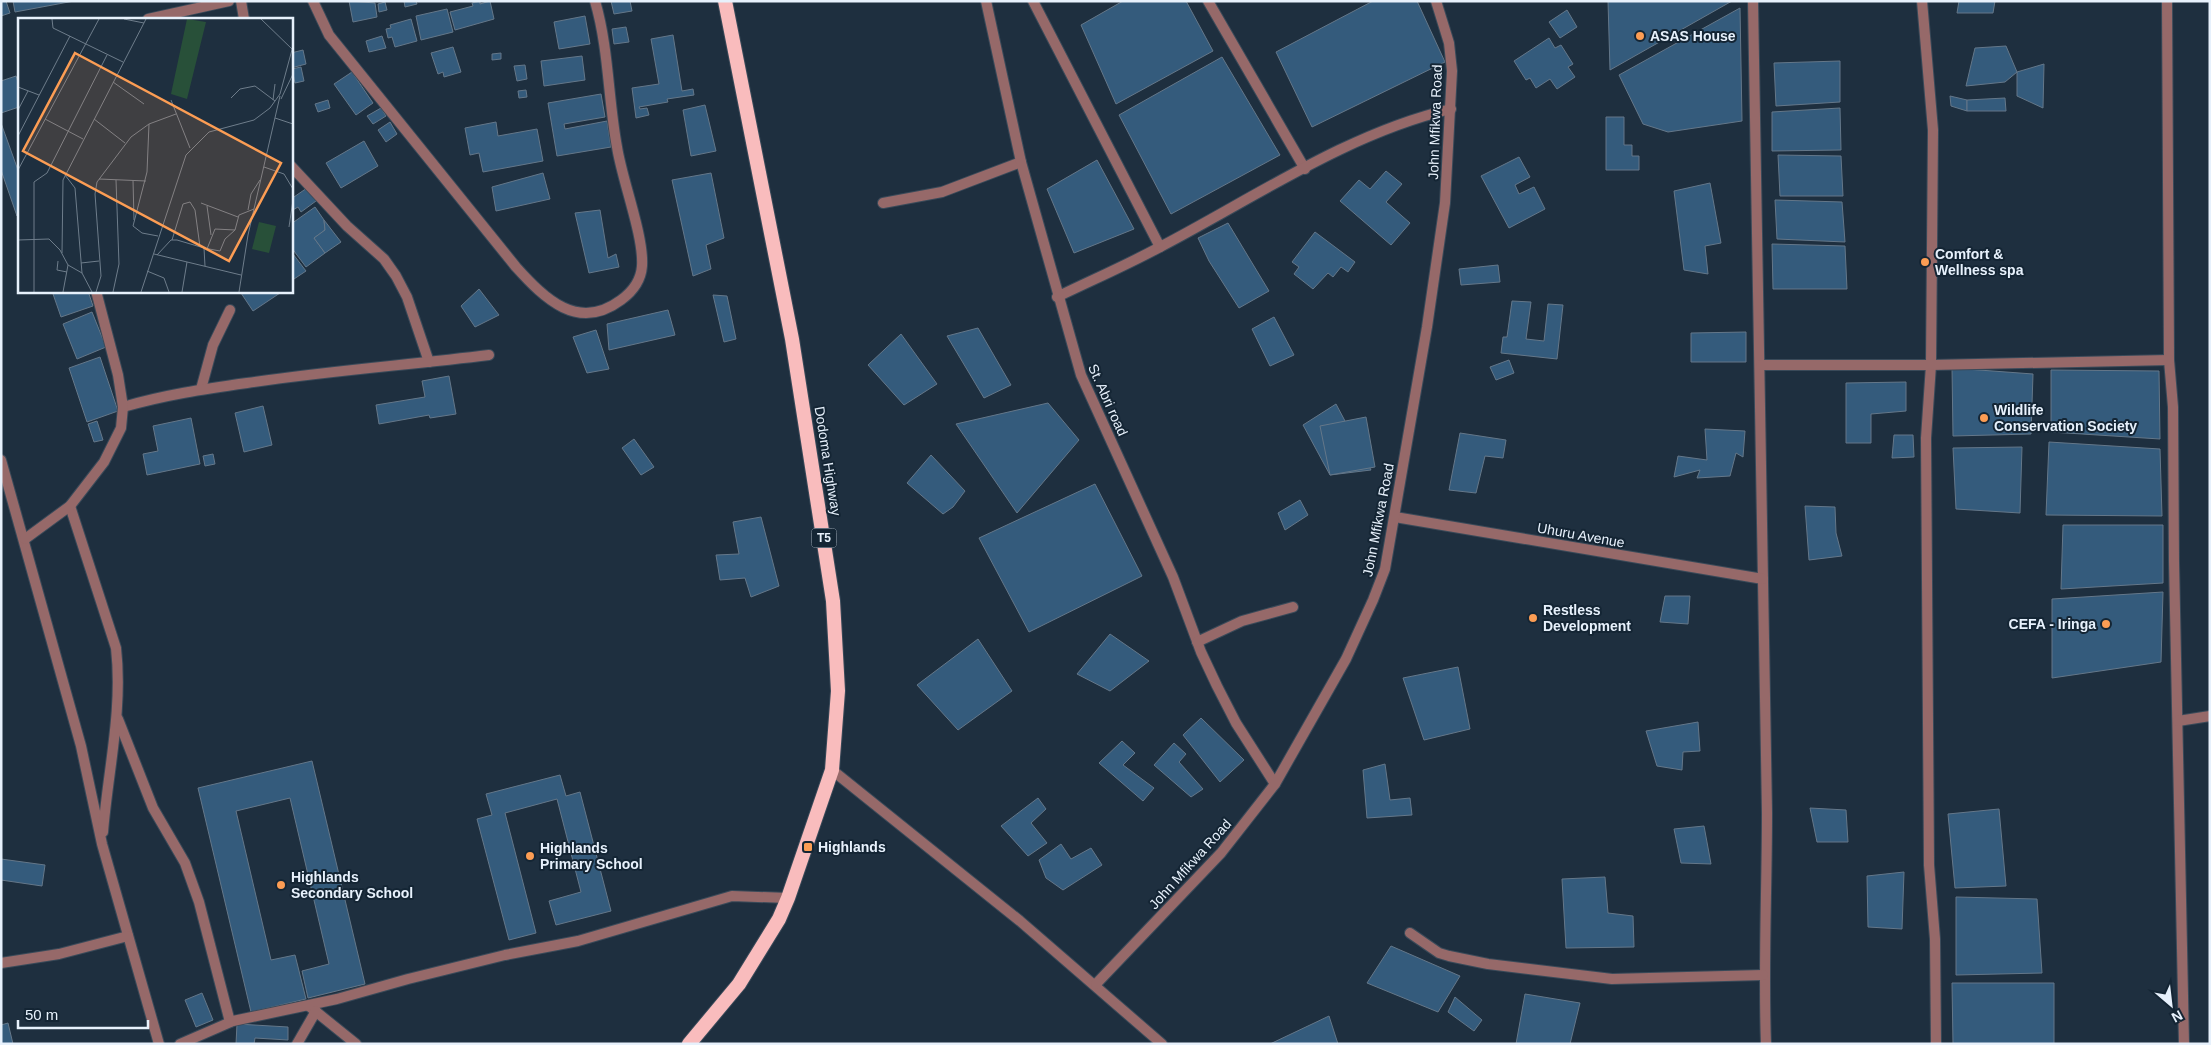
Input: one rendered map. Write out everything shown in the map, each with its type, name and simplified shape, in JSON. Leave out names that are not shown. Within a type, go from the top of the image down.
[{"type":"highway","name":"Dodoma Highway","points":[[689,1044],[739,984],[779,919],[788,898],[832,770],[838,691],[838,663],[828,563],[792,338],[725,1]]},
{"type":"street","points":[[152,18],[229,1]]},
{"type":"street","points":[[241,1],[244,18]]},
{"type":"street","points":[[313,1],[329,35],[530,283],[568,310],[593,314],[613,306],[629,294],[638,282],[642,266],[638,236],[616,146],[602,29],[595,1]]},
{"type":"street","name":"St. Abri road","points":[[986,1],[1021,162],[1057,297],[1081,375],[1173,577],[1197,642],[1236,723],[1275,784]]},
{"type":"street","points":[[1033,1],[1160,247]]},
{"type":"street","points":[[1208,1],[1305,169]]},
{"type":"street","name":"John Mfikwa Road","points":[[1096,984],[1221,853],[1275,784],[1346,660],[1374,600],[1385,569],[1427,327],[1444,204],[1452,71],[1449,43],[1436,1]]},
{"type":"street","points":[[1753,1],[1761,365],[1767,840],[1767,905],[1763,975],[1766,1044]]},
{"type":"street","points":[[1922,1],[1933,130],[1931,365],[1926,438],[1926,519],[1929,865],[1935,939],[1936,1044]]},
{"type":"street","points":[[2167,1],[2169,360],[2173,407],[2184,1044]]},
{"type":"street","points":[[1057,297],[1160,247],[1225,210],[1350,144],[1419,116],[1451,109]]},
{"type":"street","points":[[883,204],[942,192],[1021,162]]},
{"type":"street","points":[[292,167],[347,226],[384,259],[392,270],[407,297],[429,362]]},
{"type":"street","points":[[25,539],[70,506],[104,462],[121,428],[123,407],[118,375],[96,292]]},
{"type":"street","points":[[201,389],[213,345],[230,310]]},
{"type":"street","points":[[123,407],[163,395],[201,389],[313,373],[429,362],[489,354]]},
{"type":"street","points":[[1761,365],[1931,365],[2169,360]]},
{"type":"street","points":[[1,460],[25,539],[81,746],[102,844],[159,1044]]},
{"type":"street","points":[[70,506],[116,648],[119,672],[118,719],[106,784],[102,844]]},
{"type":"street","name":"Uhuru Avenue","points":[[1395,517],[1763,579]]},
{"type":"street","points":[[1197,642],[1242,621],[1293,607]]},
{"type":"street","points":[[2178,721],[2210,716]]},
{"type":"street","points":[[118,719],[153,808],[185,863],[199,902],[230,1022]]},
{"type":"street","points":[[832,770],[1096,984],[1162,1044]]},
{"type":"street","points":[[180,1044],[230,1022],[313,1008],[454,967],[578,941],[732,896],[788,898]]},
{"type":"street","points":[[1410,933],[1439,953],[1449,956],[1488,964],[1612,979],[1763,975]]},
{"type":"street","points":[[1,963],[59,954],[128,936]]},
{"type":"street","points":[[297,1044],[313,1008]]},
{"type":"street","points":[[313,1008],[356,1044]]},
{"type":"building","points":[[1,1],[6,1],[10,13],[1,16]]},
{"type":"building","points":[[13,1],[74,1],[15,12]]},
{"type":"building","points":[[349,1],[375,3],[377,17],[353,22]]},
{"type":"building","points":[[404,1],[416,1],[417,4],[405,7]]},
{"type":"building","points":[[480,1],[480,4],[490,1],[494,19],[455,30],[450,12],[473,6],[472,3]]},
{"type":"building","points":[[611,1],[630,1],[632,11],[614,14]]},
{"type":"building","points":[[1123,1],[1186,1],[1213,51],[1116,104],[1081,25]]},
{"type":"building","points":[[1373,1],[1417,1],[1445,62],[1312,127],[1276,52]]},
{"type":"building","name":"ASAS House","points":[[1608,1],[1732,1],[1610,70]]},
{"type":"building","points":[[1959,1],[1995,1],[1993,13],[1957,13]]},
{"type":"building","points":[[385,2],[387,10],[379,12],[378,4]]},
{"type":"building","points":[[1740,8],[1742,121],[1668,132],[1643,124],[1619,75]]},
{"type":"building","points":[[447,9],[453,32],[421,40],[416,16]]},
{"type":"building","points":[[1567,10],[1577,27],[1560,38],[1549,22]]},
{"type":"building","points":[[585,16],[590,44],[559,49],[554,22]]},
{"type":"building","points":[[411,19],[417,41],[395,47],[392,37],[388,38],[386,29],[391,28],[390,25]]},
{"type":"building","points":[[626,27],[629,42],[614,44],[612,29]]},
{"type":"building","points":[[673,35],[682,91],[693,89],[694,95],[667,99],[668,102],[639,107],[640,109],[647,108],[649,115],[636,118],[632,88],[659,84],[651,39]]},
{"type":"building","points":[[382,36],[386,48],[369,52],[366,41]]},
{"type":"building","points":[[1549,38],[1555,48],[1561,45],[1573,64],[1568,67],[1575,77],[1557,89],[1550,79],[1536,88],[1530,78],[1526,80],[1514,61]]},
{"type":"building","points":[[2006,46],[2017,72],[2005,82],[1966,86],[1975,48]]},
{"type":"building","points":[[453,47],[461,72],[444,77],[443,72],[438,74],[431,53]]},
{"type":"building","points":[[303,50],[306,64],[292,68],[292,53]]},
{"type":"building","points":[[501,53],[501,59],[492,60],[492,54]]},
{"type":"building","points":[[582,56],[585,80],[544,86],[541,61]]},
{"type":"building","points":[[1222,57],[1280,155],[1171,214],[1119,115]]},
{"type":"building","points":[[1840,61],[1840,102],[1776,106],[1774,63]]},
{"type":"building","points":[[2044,64],[2043,108],[2017,96],[2017,72]]},
{"type":"building","points":[[525,65],[527,79],[517,81],[514,66]]},
{"type":"building","points":[[301,67],[304,81],[295,83],[292,69]]},
{"type":"building","points":[[352,72],[373,103],[356,115],[334,84]]},
{"type":"building","points":[[16,76],[18,82],[18,107],[1,113],[1,81]]},
{"type":"building","points":[[526,90],[527,97],[519,98],[518,91]]},
{"type":"building","points":[[601,94],[605,117],[564,124],[565,129],[607,121],[611,147],[557,156],[548,103]]},
{"type":"building","points":[[1950,96],[1967,100],[1967,111],[1951,106]]},
{"type":"building","points":[[2005,98],[2006,111],[1967,111],[1967,100]]},
{"type":"building","points":[[328,100],[330,108],[318,112],[315,104]]},
{"type":"building","points":[[705,105],[716,151],[691,156],[683,110]]},
{"type":"building","points":[[381,108],[386,116],[373,124],[367,116]]},
{"type":"building","points":[[1840,108],[1841,150],[1772,151],[1772,112]]},
{"type":"building","points":[[1606,117],[1624,117],[1624,145],[1632,145],[1632,156],[1639,156],[1639,170],[1606,170]]},
{"type":"building","points":[[390,122],[397,134],[386,142],[378,130]]},
{"type":"building","points":[[496,122],[498,136],[537,129],[543,161],[483,172],[479,153],[470,155],[465,128]]},
{"type":"building","points":[[1,123],[18,170],[17,216],[1,170]]},
{"type":"building","points":[[364,141],[378,166],[341,188],[326,163]]},
{"type":"building","points":[[1778,155],[1841,156],[1843,196],[1780,196]]},
{"type":"building","points":[[1519,157],[1530,177],[1515,185],[1519,194],[1534,187],[1545,209],[1509,228],[1481,176]]},
{"type":"building","points":[[1097,160],[1134,229],[1074,253],[1047,189]]},
{"type":"building","points":[[1386,171],[1402,184],[1386,202],[1410,223],[1391,245],[1340,201],[1359,180],[1370,189]]},
{"type":"building","points":[[543,173],[550,199],[496,211],[492,187]]},
{"type":"building","points":[[711,173],[724,238],[706,245],[711,269],[693,276],[672,180]]},
{"type":"building","points":[[1710,183],[1721,243],[1705,246],[1708,274],[1684,270],[1674,191]]},
{"type":"building","points":[[307,188],[316,201],[301,212],[298,207],[292,210],[292,198]]},
{"type":"building","points":[[1775,200],[1842,202],[1845,242],[1777,239]]},
{"type":"building","points":[[315,207],[324,220],[325,230],[314,238],[325,253],[306,267],[292,248],[292,223]]},
{"type":"building","points":[[600,210],[608,258],[616,254],[619,267],[589,273],[575,213]]},
{"type":"building","points":[[324,220],[341,242],[325,253],[314,238],[325,230]]},
{"type":"building","points":[[1228,223],[1269,291],[1239,308],[1209,261],[1198,238]]},
{"type":"building","points":[[1315,232],[1355,262],[1348,272],[1341,267],[1333,277],[1328,273],[1313,289],[1294,274],[1299,267],[1292,262]]},
{"type":"building","points":[[1772,244],[1845,246],[1847,289],[1773,289]]},
{"type":"building","points":[[292,254],[306,271],[292,280]]},
{"type":"building","points":[[1498,265],[1500,282],[1461,285],[1459,269]]},
{"type":"building","points":[[479,289],[499,315],[475,327],[461,306]]},
{"type":"building","points":[[52,292],[88,292],[93,306],[61,317]]},
{"type":"building","points":[[242,292],[282,292],[253,311],[241,293]]},
{"type":"building","points":[[713,295],[727,296],[736,339],[724,342]]},
{"type":"building","points":[[1512,301],[1531,302],[1526,339],[1544,341],[1548,304],[1563,305],[1557,359],[1501,353],[1503,337],[1507,337]]},
{"type":"building","points":[[668,310],[675,335],[609,350],[607,324]]},
{"type":"building","points":[[92,312],[106,347],[77,359],[63,324]]},
{"type":"building","points":[[1274,317],[1294,355],[1270,366],[1252,329]]},
{"type":"building","points":[[978,328],[1011,385],[984,398],[947,336]]},
{"type":"building","points":[[596,330],[609,369],[587,373],[573,337]]},
{"type":"building","points":[[1746,332],[1746,362],[1691,362],[1691,333]]},
{"type":"building","points":[[901,334],[937,384],[904,405],[868,365]]},
{"type":"building","points":[[100,357],[118,411],[87,422],[69,368]]},
{"type":"building","points":[[1509,360],[1514,373],[1496,380],[1490,367]]},
{"type":"building","points":[[1952,368],[2033,374],[2031,434],[1953,436]]},
{"type":"building","points":[[2051,370],[2159,371],[2160,439],[2051,432]]},
{"type":"building","points":[[449,376],[456,414],[430,418],[429,415],[379,424],[376,405],[425,397],[422,381]]},
{"type":"building","points":[[1906,382],[1906,411],[1871,414],[1871,443],[1846,443],[1846,383]]},
{"type":"building","points":[[1048,403],[1079,440],[1017,513],[956,424]]},
{"type":"building","points":[[1336,404],[1371,470],[1330,475],[1303,425]]},
{"type":"building","points":[[263,406],[272,445],[244,452],[235,413]]},
{"type":"building","points":[[1366,417],[1375,467],[1330,475],[1320,426]]},
{"type":"building","points":[[191,418],[200,464],[147,475],[143,454],[158,451],[153,426]]},
{"type":"building","points":[[97,421],[103,440],[94,442],[88,424]]},
{"type":"building","points":[[1705,429],[1745,431],[1743,457],[1736,453],[1730,476],[1697,478],[1700,470],[1674,477],[1678,456],[1707,460]]},
{"type":"building","points":[[1460,433],[1506,440],[1503,458],[1485,456],[1476,493],[1449,490]]},
{"type":"building","points":[[1894,435],[1913,435],[1914,457],[1892,458]]},
{"type":"building","points":[[634,439],[654,467],[641,475],[622,448]]},
{"type":"building","points":[[2049,442],[2160,449],[2162,516],[2046,515]]},
{"type":"building","points":[[2022,447],[2020,513],[1956,509],[1953,448]]},
{"type":"building","points":[[213,454],[215,464],[205,466],[203,456]]},
{"type":"building","points":[[931,455],[965,491],[953,507],[943,514],[907,483]]},
{"type":"building","points":[[1095,484],[1142,576],[1029,632],[979,538]]},
{"type":"building","points":[[1300,500],[1308,515],[1285,530],[1278,513]]},
{"type":"building","points":[[1805,506],[1835,507],[1836,533],[1842,556],[1809,560]]},
{"type":"building","points":[[761,517],[779,586],[751,597],[745,578],[720,580],[716,555],[739,554],[733,522]]},
{"type":"building","points":[[2063,525],[2163,525],[2163,583],[2061,589]]},
{"type":"building","points":[[2163,592],[2161,662],[2052,678],[2052,599]]},
{"type":"building","points":[[1665,596],[1690,596],[1688,624],[1660,622]]},
{"type":"building","points":[[1110,634],[1149,661],[1110,691],[1077,674]]},
{"type":"building","points":[[978,639],[1012,691],[958,730],[917,685]]},
{"type":"building","points":[[1458,667],[1470,729],[1424,740],[1403,678]]},
{"type":"building","points":[[1201,718],[1244,760],[1220,782],[1183,735]]},
{"type":"building","points":[[1698,722],[1700,751],[1683,752],[1682,770],[1657,766],[1646,731]]},
{"type":"building","points":[[1122,741],[1135,753],[1123,765],[1154,788],[1143,801],[1099,763]]},
{"type":"building","points":[[1174,743],[1186,754],[1179,762],[1203,789],[1191,797],[1154,765]]},
{"type":"building","name":"Highlands Secondary School","points":[[312,761],[365,984],[308,998],[302,971],[329,964],[290,798],[236,811],[271,960],[295,955],[306,999],[251,1012],[198,788]]},
{"type":"building","points":[[1385,764],[1390,800],[1410,798],[1412,815],[1367,818],[1363,770]]},
{"type":"building","points":[[560,775],[566,796],[580,792],[611,911],[556,925],[549,901],[581,892],[557,799],[505,813],[536,933],[509,940],[477,819],[492,815],[486,794]]},
{"type":"building","points":[[1038,798],[1046,809],[1031,823],[1047,843],[1028,856],[1001,826]]},
{"type":"building","points":[[1810,808],[1846,810],[1848,842],[1817,842]]},
{"type":"building","points":[[1999,809],[2006,886],[1955,888],[1948,814]]},
{"type":"building","points":[[1704,826],[1711,864],[1681,863],[1674,829]]},
{"type":"building","points":[[1061,844],[1071,859],[1091,848],[1102,865],[1063,890],[1046,878],[1039,860]]},
{"type":"building","points":[[1,859],[45,865],[42,886],[1,880]]},
{"type":"building","points":[[1904,872],[1902,929],[1868,927],[1867,876]]},
{"type":"building","points":[[1605,877],[1608,913],[1633,916],[1634,947],[1566,948],[1562,879]]},
{"type":"building","points":[[1956,897],[2037,899],[2042,973],[1956,975]]},
{"type":"building","points":[[1391,946],[1460,976],[1438,1012],[1367,983]]},
{"type":"building","points":[[1952,983],[2054,983],[2054,1044],[1953,1044]]},
{"type":"building","points":[[202,993],[213,1020],[196,1027],[185,1000]]},
{"type":"building","points":[[1525,994],[1580,1003],[1570,1044],[1516,1044]]},
{"type":"building","points":[[1455,997],[1482,1020],[1474,1031],[1448,1012]]},
{"type":"building","points":[[1329,1016],[1338,1044],[1270,1044]]},
{"type":"building","points":[[8,1023],[13,1044],[1,1044],[1,1025]]},
{"type":"building","points":[[237,1024],[288,1027],[288,1040],[255,1038],[254,1044],[236,1044]]},
{"type":"place","name":"ASAS House","points":[[1640,36]]},
{"type":"place","name":"Comfort & Wellness spa","points":[[1925,262]]},
{"type":"place","name":"Wildlife Conservation Society","points":[[1984,418]]},
{"type":"place","name":"Restless Development","points":[[1533,618]]},
{"type":"place","name":"CEFA - Iringa","points":[[2106,624]]},
{"type":"place","name":"Highlands","points":[[808,847]]},
{"type":"place","name":"Highlands Primary School","points":[[530,856]]},
{"type":"place","name":"Highlands Secondary School","points":[[281,885]]}]
